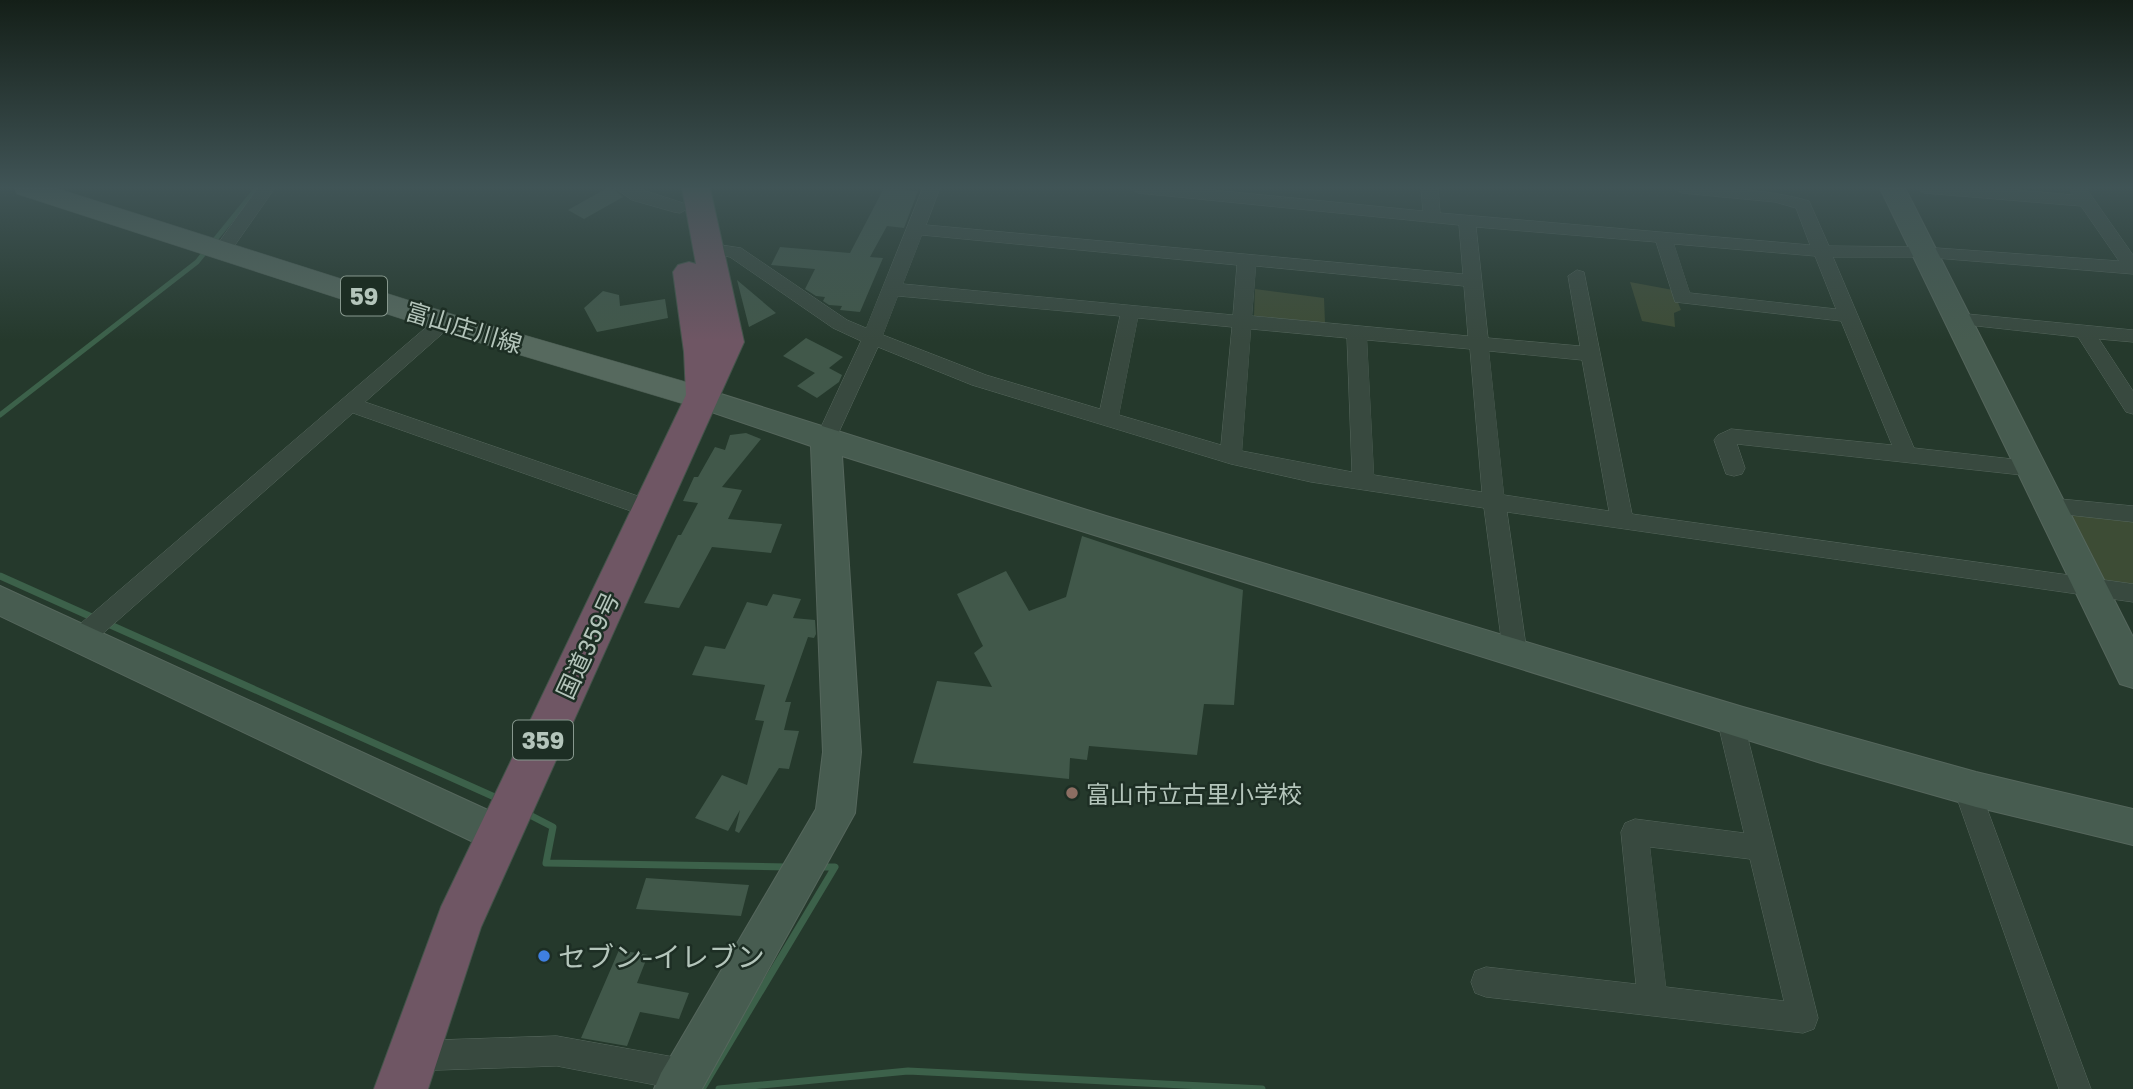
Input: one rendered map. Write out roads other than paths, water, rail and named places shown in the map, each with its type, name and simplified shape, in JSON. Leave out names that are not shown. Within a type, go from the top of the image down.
[{"type":"highway","name":"国道359号","points":[[689,239],[701,352],[702,398]]},
{"type":"highway","name":"国道359号","points":[[406,1072],[458,924],[728,342],[704,239]]},
{"type":"main road","name":"富山庄川線","points":[[184,239],[444,322],[702,398]]},
{"type":"street","points":[[222,251],[231,239]]},
{"type":"street","points":[[406,1072],[557,1051],[681,1082],[835,813],[842,751],[826,440],[872,338],[912,239]]},
{"type":"street","points":[[1021,239],[1472,281]]},
{"type":"street","points":[[1468,239],[1494,501],[1515,653]]},
{"type":"street","points":[[1664,239],[1682,299],[1849,316]]},
{"type":"street","points":[[1684,239],[1822,251],[1923,252],[2133,268]]},
{"type":"street","points":[[1817,239],[1906,455]]},
{"type":"street","points":[[1917,239],[2133,673]]},
{"type":"street","points":[[2113,239],[2133,268]]},
{"type":"street","points":[[708,248],[735,252],[840,324],[872,338],[979,380],[1231,456],[1311,474],[1363,482],[2133,593]]},
{"type":"street","points":[[1231,456],[1247,260]]},
{"type":"street","points":[[1577,276],[1622,521]]},
{"type":"street","points":[[891,289],[1591,354]]},
{"type":"street","points":[[1108,419],[1130,312]]},
{"type":"street","points":[[1957,319],[2133,336]]},
{"type":"street","points":[[82,637],[444,322]]},
{"type":"street","points":[[2085,332],[2133,407]]},
{"type":"street","points":[[1357,333],[1363,482]]},
{"type":"street","points":[[702,398],[826,440],[1730,719],[2033,806],[2133,828]]},
{"type":"street","points":[[350,404],[650,509]]},
{"type":"street","points":[[1734,468],[1724,440],[1731,436],[2031,468]]},
{"type":"street","points":[[2050,506],[2133,514]]},
{"type":"street","points":[[0,600],[500,835]]},
{"type":"street","points":[[1486,982],[1802,1018],[1730,719]]},
{"type":"street","points":[[1966,787],[2075,1089]]},
{"type":"street","points":[[1653,1001],[1635,832],[1761,848]]},
{"type":"waterway","points":[[0,415],[197,262],[216,239]]},
{"type":"waterway","points":[[0,576],[96,619]]},
{"type":"waterway","points":[[106,623],[499,799]]},
{"type":"waterway","points":[[524,812],[553,827],[546,863],[788,867]]},
{"type":"waterway","points":[[702,1089],[835,867],[820,867]]},
{"type":"waterway","points":[[719,1089],[908,1071],[1262,1089]]},
{"type":"place","name":"富山市立古里小学校","points":[[1072,793]]},
{"type":"place","name":"セブン-イレブン","points":[[544,956]]}]
